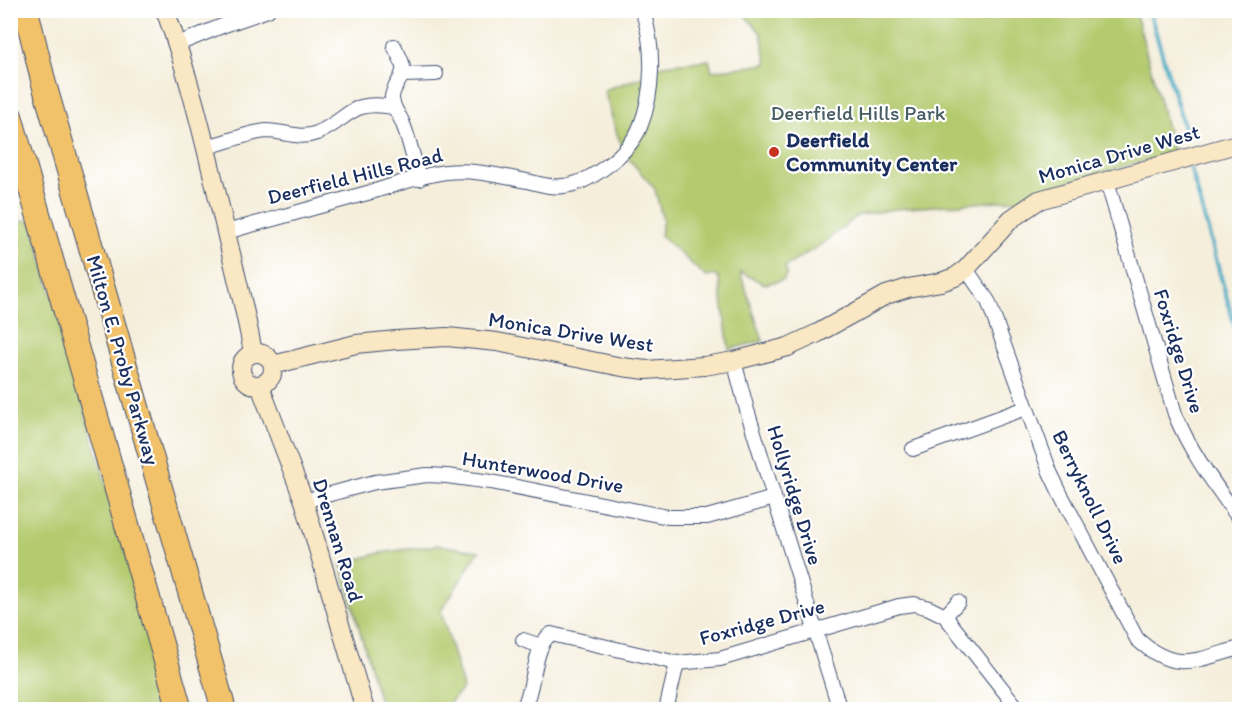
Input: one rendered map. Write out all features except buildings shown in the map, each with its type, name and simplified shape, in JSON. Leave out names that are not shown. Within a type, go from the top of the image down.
[{"type":"highway","name":"Milton E. Proby Parkway","points":[[26,10],[47,95],[224,710]]},
{"type":"highway","name":"Milton E. Proby Parkway","points":[[10,116],[180,710]]},
{"type":"street","points":[[165,10],[178,44],[207,147],[247,316],[253,353]]},
{"type":"street","points":[[178,44],[268,10]]},
{"type":"street","name":"Deerfield Hills Road","points":[[226,232],[445,172],[486,173],[563,187],[584,181],[610,163],[639,129],[649,90],[650,64],[649,42],[642,10]]},
{"type":"street","points":[[394,46],[404,66],[402,75],[394,86],[393,106],[402,121],[411,147],[418,179]]},
{"type":"street","points":[[402,75],[436,74]]},
{"type":"street","points":[[207,147],[266,131],[302,137],[318,132],[352,110],[376,104],[393,106]]},
{"type":"street","name":"Monica Drive West","points":[[273,365],[356,344],[447,337],[497,342],[622,368],[646,370],[684,368],[734,361],[788,346],[818,333],[886,295],[955,277],[966,269],[1011,219],[1039,200],[1239,143]]},
{"type":"street","name":"Foxridge Drive","points":[[1107,181],[1175,414],[1189,444],[1239,520]]},
{"type":"street","name":"Berryknoll Drive","points":[[966,269],[988,301],[1026,408],[1060,493],[1137,639],[1149,650],[1180,668],[1239,648]]},
{"type":"street","points":[[253,353],[263,354],[273,365],[269,380],[260,386],[249,384],[241,375],[241,364],[248,355],[253,353]]},
{"type":"street","name":"Hollyridge Drive","points":[[734,361],[747,410],[840,710]]},
{"type":"street","name":"Drennan Road","points":[[260,386],[304,501],[366,710]]},
{"type":"street","points":[[913,449],[1026,408]]},
{"type":"street","name":"Hunterwood Drive","points":[[304,501],[375,482],[427,476],[447,476],[491,482],[668,517],[707,517],[774,498]]},
{"type":"street","points":[[945,616],[958,602]]},
{"type":"street","name":"Foxridge Drive","points":[[541,646],[544,638],[551,634],[677,663],[720,659],[899,606],[914,604],[945,616],[1019,710]]},
{"type":"street","points":[[522,710],[530,693],[541,646],[523,640]]},
{"type":"street","points":[[666,710],[677,663]]},
{"type":"green space","name":"Deerfield Hills Park","points":[[741,11],[1135,11],[1174,153],[1039,190],[1019,202],[1014,200],[895,209],[857,216],[825,242],[785,267],[787,274],[783,280],[765,284],[740,272],[763,341],[729,349],[719,278],[716,275],[706,277],[660,235],[663,221],[655,189],[628,158],[617,134],[604,90],[640,78],[663,65],[709,60],[712,71],[767,64],[761,33]]},
{"type":"green space","points":[[31,220],[170,709],[11,710],[10,223]]},
{"type":"green space","points":[[438,545],[479,551],[441,611],[463,688],[444,709],[382,709],[341,564],[380,553]]},
{"type":"waterway","points":[[1149,10],[1184,127]]},
{"type":"waterway","points":[[1191,169],[1240,346]]},
{"type":"place","name":"Deerfield Community Center","points":[[774,152]]}]
